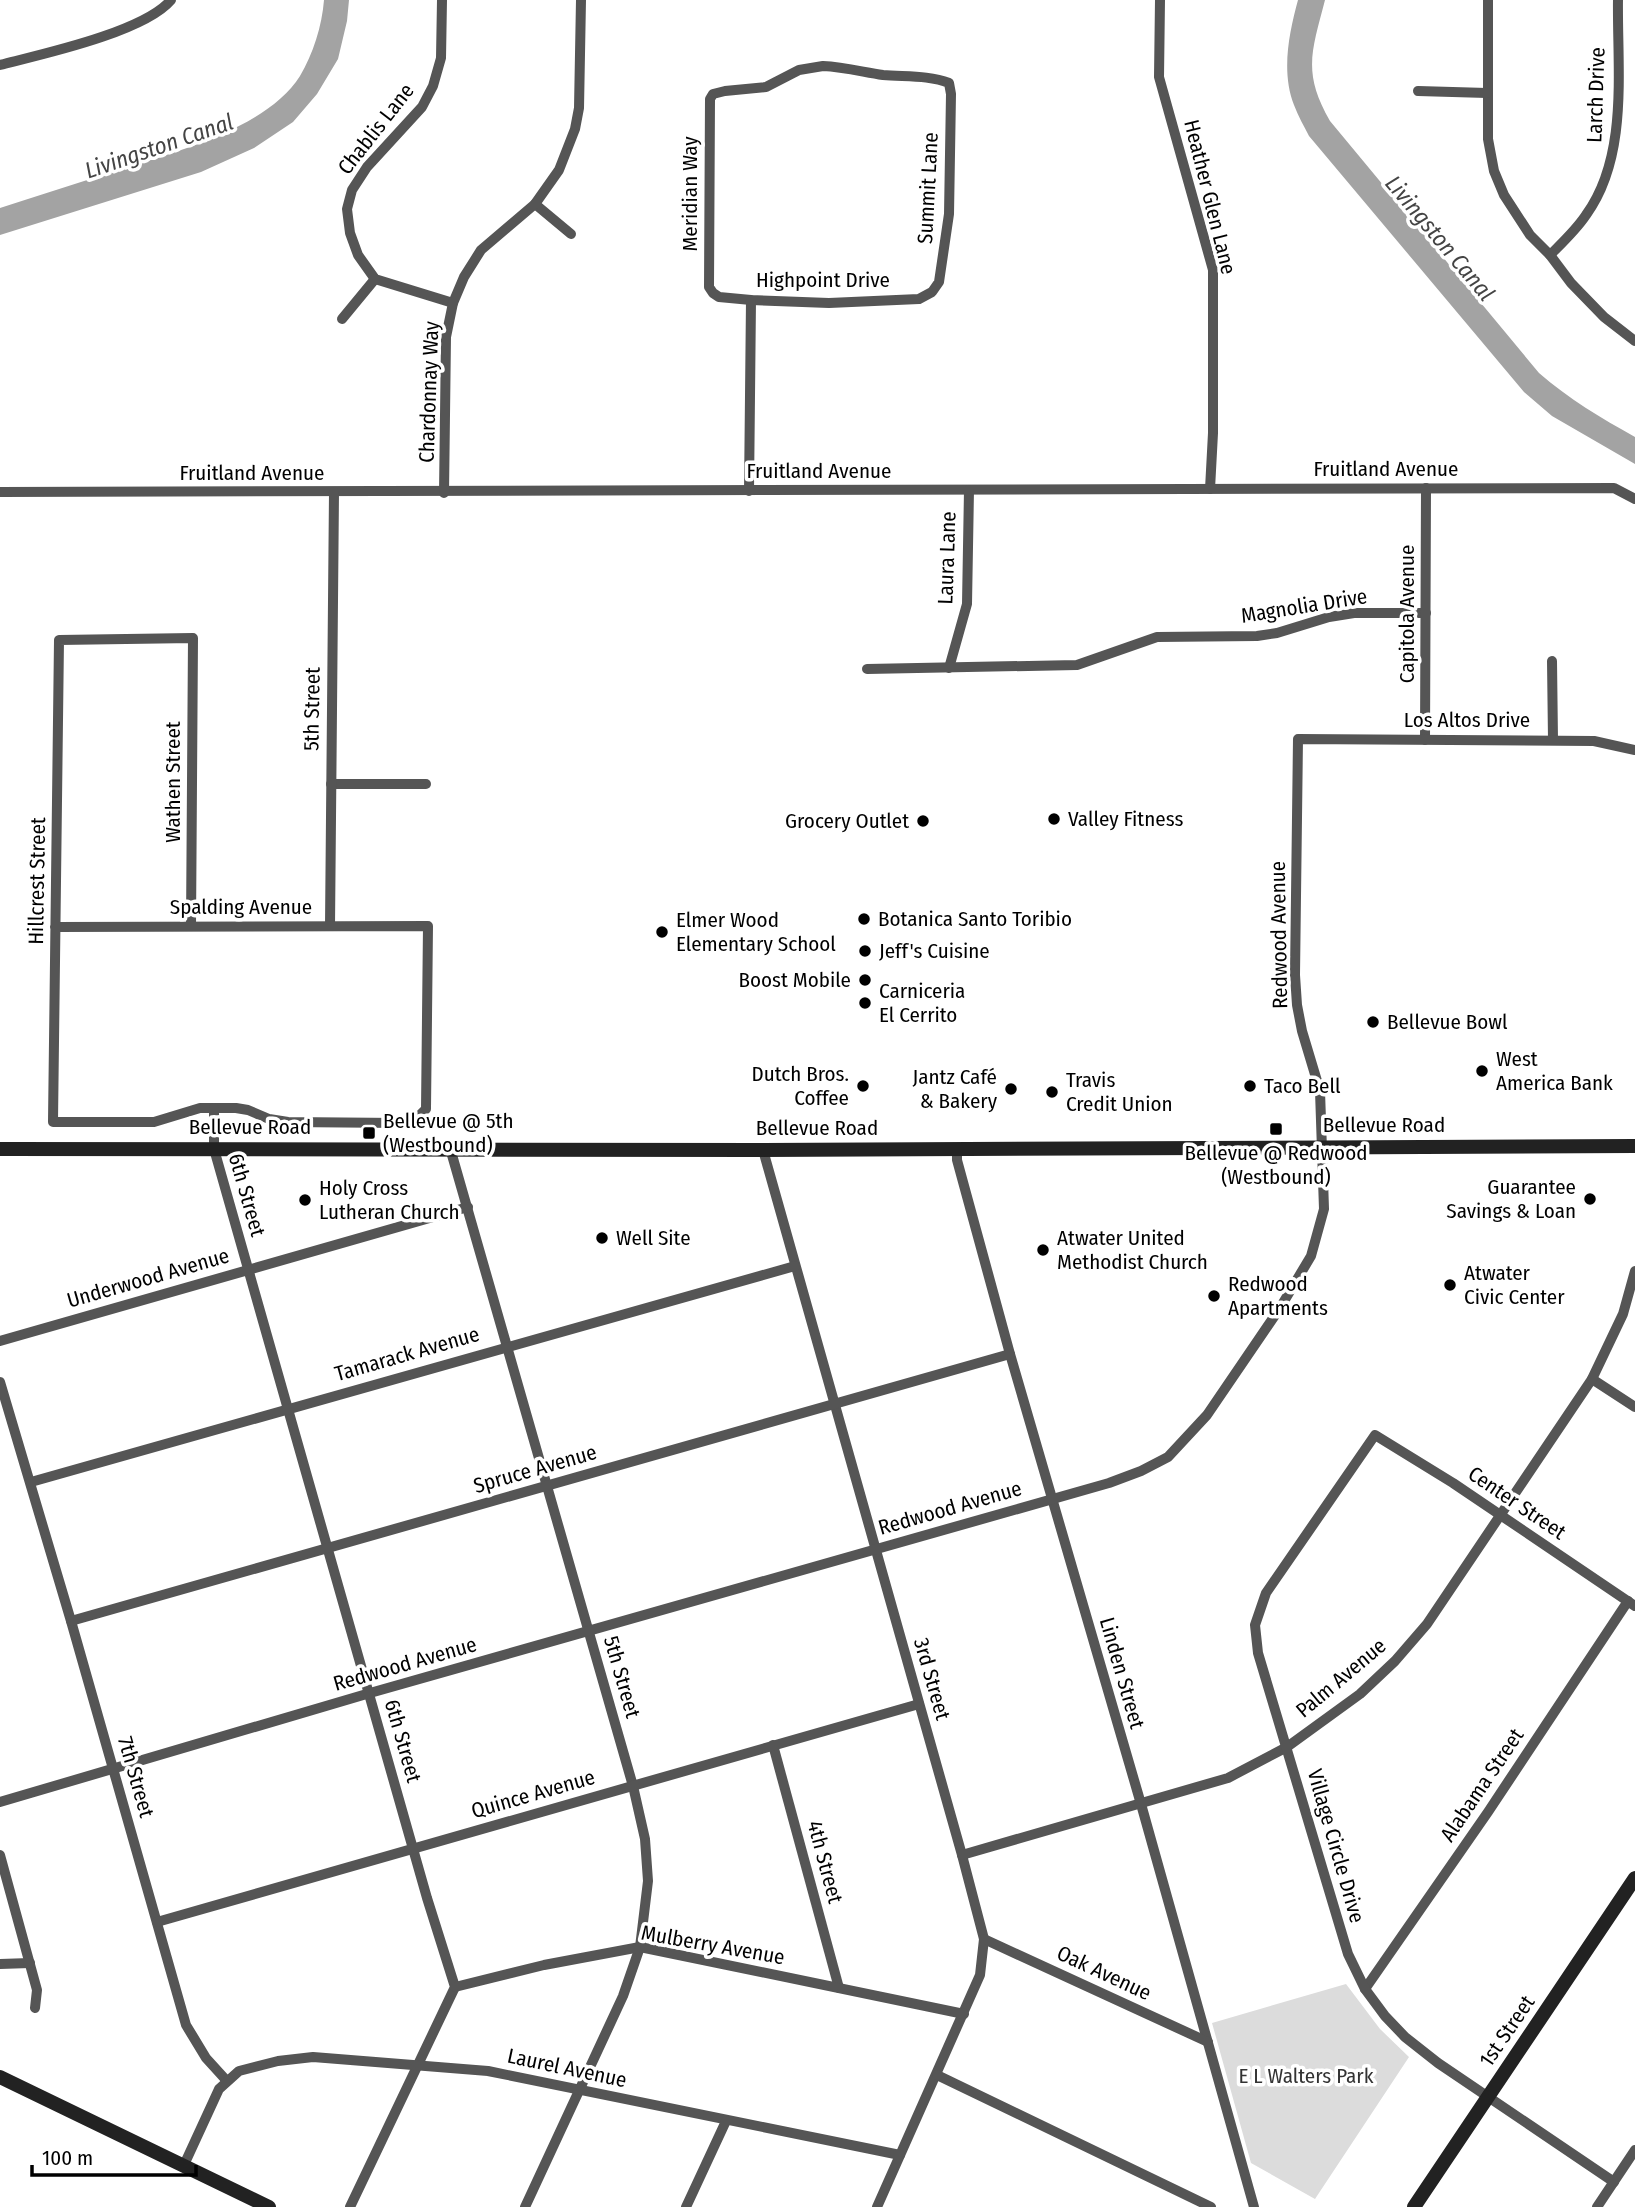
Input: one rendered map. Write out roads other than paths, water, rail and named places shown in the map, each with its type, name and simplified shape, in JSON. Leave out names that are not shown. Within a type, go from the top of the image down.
[{"type":"main road","name":"Bellevue Road","points":[[0,1149],[763,1150],[1635,1146]]},
{"type":"main road","name":"1st Street","points":[[1414,2207],[1635,1878]]},
{"type":"main road","points":[[0,2077],[269,2207]]},
{"type":"street","points":[[0,65],[143,23],[165,8],[171,0]]},
{"type":"street","name":"Chablis Lane","points":[[376,279],[358,255],[349,233],[348,209],[352,190],[367,167],[422,107],[433,86],[441,58],[442,0]]},
{"type":"street","name":"Chardonnay Way","points":[[444,493],[446,337],[453,303],[464,277],[481,250],[535,204],[559,170],[575,129],[579,108],[581,0]]},
{"type":"street","name":"Heather Glen Lane","points":[[1160,0],[1159,77],[1213,270],[1213,433],[1210,489]]},
{"type":"street","points":[[1488,0],[1488,139],[1494,171],[1513,212],[1530,235],[1587,300],[1635,341]]},
{"type":"street","name":"Larch Drive","points":[[1550,255],[1587,214],[1605,181],[1611,163],[1617,129],[1618,0]]},
{"type":"street","name":"Meridian Way","points":[[713,293],[709,287],[709,212],[710,99],[713,94],[766,87],[799,70],[823,66],[849,67],[879,75],[938,79],[948,83]]},
{"type":"street","name":"Summit Lane","points":[[932,292],[939,282],[948,214],[951,94],[948,83]]},
{"type":"street","points":[[1418,91],[1487,93]]},
{"type":"street","points":[[535,204],[571,234]]},
{"type":"street","points":[[342,319],[376,279],[453,303]]},
{"type":"street","name":"Highpoint Drive","points":[[713,293],[719,297],[751,300],[829,303],[919,299],[932,292]]},
{"type":"street","points":[[749,491],[751,300]]},
{"type":"street","name":"Capitola Avenue","points":[[1425,740],[1426,488]]},
{"type":"street","name":"Fruitland Avenue","points":[[0,492],[444,493],[1614,488],[1635,499]]},
{"type":"street","name":"Laura Lane","points":[[949,668],[967,604],[969,490]]},
{"type":"street","name":"5th Street","points":[[330,926],[334,492]]},
{"type":"street","name":"Magnolia Drive","points":[[867,669],[1077,664],[1157,636],[1257,636],[1277,633],[1329,617],[1426,613]]},
{"type":"street","name":"Hillcrest Street","points":[[193,638],[59,640],[53,1122],[147,1123],[200,1108],[214,1108]]},
{"type":"street","name":"Wathen Street","points":[[191,926],[193,638]]},
{"type":"street","points":[[1552,661],[1553,740]]},
{"type":"street","name":"Los Altos Drive","points":[[1298,739],[1594,741],[1635,750]]},
{"type":"street","name":"Redwood Avenue","points":[[0,1802],[370,1693],[1109,1483],[1168,1457],[1207,1415],[1280,1308],[1311,1256],[1324,1209],[1320,1091],[1302,1031],[1294,975],[1298,739]]},
{"type":"street","points":[[331,784],[426,784]]},
{"type":"street","name":"Spalding Avenue","points":[[55,927],[428,926],[426,1109],[414,1121],[288,1122],[269,1119],[248,1110],[214,1108]]},
{"type":"street","name":"6th Street","points":[[214,1108],[214,1149],[455,1987]]},
{"type":"street","name":"5th Street","points":[[450,1148],[633,1786],[645,1839],[648,1881],[640,1947],[623,1996],[525,2207]]},
{"type":"street","name":"Linden Street","points":[[957,1149],[957,1160],[1010,1354],[1141,1804],[1254,2207]]},
{"type":"street","name":"3rd Street","points":[[763,1150],[984,1939],[980,1975],[900,2155],[882,2205]]},
{"type":"street","name":"Underwood Avenue","points":[[0,1340],[468,1207]]},
{"type":"street","name":"Tamarack Avenue","points":[[31,1482],[794,1266]]},
{"type":"street","name":"Palm Avenue","points":[[962,1855],[1228,1778],[1287,1747],[1360,1693],[1395,1661],[1427,1624],[1502,1517],[1592,1379],[1623,1314],[1635,1271]]},
{"type":"street","name":"Spruce Avenue","points":[[71,1621],[1010,1354]]},
{"type":"street","points":[[1592,1379],[1635,1407]]},
{"type":"street","name":"7th Street","points":[[0,1382],[186,2025],[206,2058],[226,2080]]},
{"type":"street","name":"Center Street","points":[[1376,1434],[1632,1604]]},
{"type":"street","name":"Village Circle Drive","points":[[1376,1434],[1266,1593],[1255,1625],[1258,1653],[1348,1954],[1365,1989],[1405,2037],[1438,2063],[1614,2182]]},
{"type":"street","name":"Alabama Street","points":[[1365,1989],[1632,1604]]},
{"type":"street","name":"Quince Avenue","points":[[157,1922],[919,1704]]},
{"type":"street","name":"4th Street","points":[[773,1745],[839,1989]]},
{"type":"street","points":[[0,1855],[37,1990],[35,2008]]},
{"type":"street","name":"Oak Avenue","points":[[984,1939],[1208,2042]]},
{"type":"street","name":"Mulberry Avenue","points":[[455,1987],[544,1965],[640,1947],[964,2014]]},
{"type":"street","points":[[0,1964],[30,1963]]},
{"type":"street","points":[[350,2207],[455,1987]]},
{"type":"street","name":"Laurel Avenue","points":[[226,2080],[239,2071],[278,2061],[313,2057],[488,2071],[900,2155]]},
{"type":"street","points":[[937,2075],[1211,2207]]},
{"type":"street","points":[[184,2165],[219,2088],[226,2080]]},
{"type":"street","points":[[686,2207],[726,2121]]},
{"type":"street","points":[[1597,2207],[1635,2150]]},
{"type":"place","name":"Valley Fitness","points":[[1054,819]]},
{"type":"place","name":"Grocery Outlet","points":[[923,821]]},
{"type":"place","name":"Botanica Santo Toribio","points":[[864,919]]},
{"type":"place","name":"Elmer Wood Elementary School","points":[[662,932]]},
{"type":"place","name":"Jeff's Cuisine","points":[[865,951]]},
{"type":"place","name":"Boost Mobile","points":[[865,980]]},
{"type":"place","name":"Carniceria El Cerrito","points":[[865,1003]]},
{"type":"place","name":"Bellevue Bowl","points":[[1373,1022]]},
{"type":"place","name":"West America Bank","points":[[1482,1071]]},
{"type":"place","name":"Dutch Bros. Coffee","points":[[863,1086]]},
{"type":"place","name":"Taco Bell","points":[[1250,1086]]},
{"type":"place","name":"Jantz Café & Bakery","points":[[1011,1089]]},
{"type":"place","name":"Travis Credit Union","points":[[1052,1092]]},
{"type":"place","name":"Bellevue @ Redwood (Westbound)","points":[[1276,1129]]},
{"type":"place","name":"Bellevue @ 5th (Westbound)","points":[[369,1133]]},
{"type":"place","name":"Guarantee Savings & Loan","points":[[1590,1199]]},
{"type":"place","name":"Holy Cross Lutheran Church","points":[[305,1200]]},
{"type":"place","name":"Well Site","points":[[602,1238]]},
{"type":"place","name":"Atwater United Methodist Church","points":[[1043,1250]]},
{"type":"place","name":"Atwater Civic Center","points":[[1450,1285]]},
{"type":"place","name":"Redwood Apartments","points":[[1214,1296]]},
{"type":"water label","name":"Livingston Canal","points":[[159,146]]},
{"type":"water label","name":"Livingston Canal","points":[[1440,238]]},
{"type":"park label","name":"E L Walters Park","points":[[1306,2076]]}]
